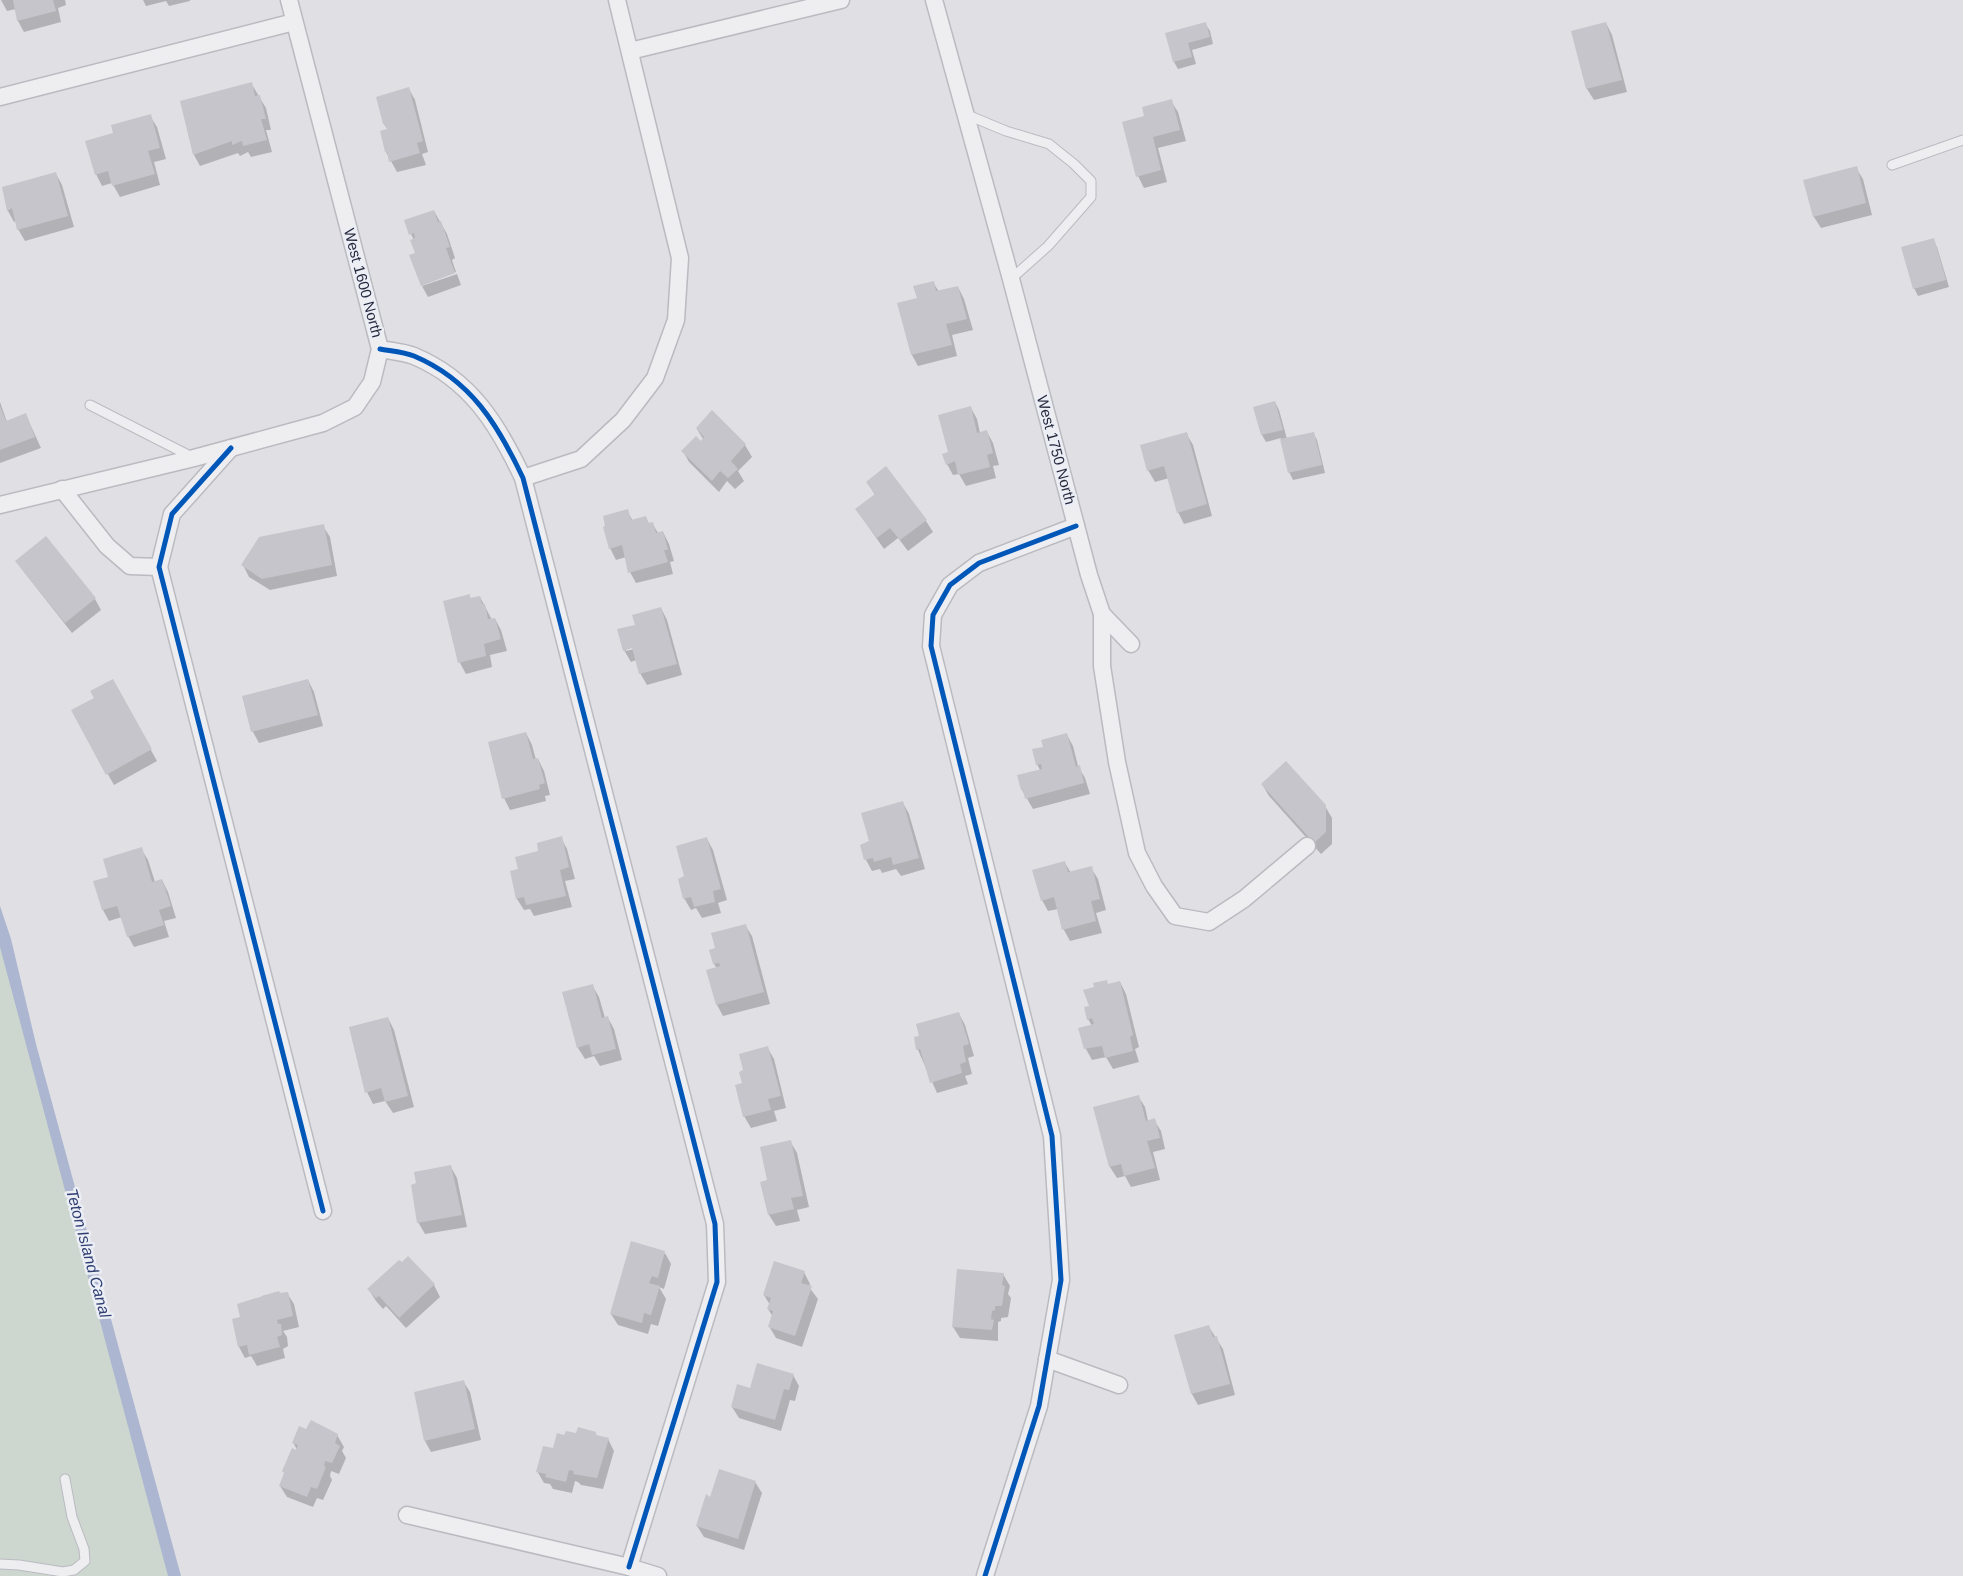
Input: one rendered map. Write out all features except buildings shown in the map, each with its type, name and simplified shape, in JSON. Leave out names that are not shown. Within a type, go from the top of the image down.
[{"type":"street","name":"West 1600 North","points":[[0,505],[194,458],[323,423],[355,407],[372,382],[380,349],[289,0]]},
{"type":"street","points":[[523,478],[581,459],[623,420],[655,378],[676,320],[680,258],[617,0]]},
{"type":"street","points":[[630,51],[841,0]]},
{"type":"street","name":"West 1750 North","points":[[934,0],[1012,280],[1089,575],[1102,614],[1102,666],[1117,762],[1137,852],[1154,886],[1175,916],[1210,922],[1244,898],[1307,846]]},
{"type":"street","points":[[0,97],[294,22]]},
{"type":"street","points":[[380,349],[413,355],[448,374],[482,406],[506,441],[523,478],[715,1224],[717,1282],[629,1567]]},
{"type":"street","points":[[231,448],[172,514],[159,567],[323,1211]]},
{"type":"street","points":[[62,489],[107,546],[130,566],[159,567]]},
{"type":"street","points":[[985,1576],[1039,1406],[1061,1280],[1052,1136],[931,646],[932,615],[950,586],[979,563],[1076,526]]},
{"type":"street","points":[[1102,614],[1131,644]]},
{"type":"street","points":[[1047,1359],[1119,1385]]},
{"type":"street","points":[[408,1515],[629,1567],[658,1576]]},
{"type":"lane","points":[[965,114],[1006,132],[1049,144],[1074,164],[1091,181],[1091,197],[1048,246],[1012,280]]},
{"type":"lane","points":[[1892,165],[1963,140]]},
{"type":"lane","points":[[90,405],[194,458]]},
{"type":"lane","points":[[0,1564],[20,1565],[63,1572],[74,1570],[85,1561],[84,1549],[72,1516],[65,1479]]},
{"type":"shaded area","points":[[0,914],[179,1576],[0,1576]]},
{"type":"water","name":"Teton Island Canal","points":[[0,906],[11,939],[36,1044],[181,1576],[168,1576],[0,947]]},
{"type":"cycle path","points":[[380,349],[414,356],[434,366],[467,391],[493,422],[523,478],[715,1224],[717,1282],[629,1567]]},
{"type":"cycle path","points":[[231,448],[172,514],[159,567],[323,1211]]},
{"type":"cycle path","points":[[985,1576],[1039,1406],[1061,1280],[1052,1136],[931,646],[933,615],[950,585],[979,563],[1076,526]]}]
